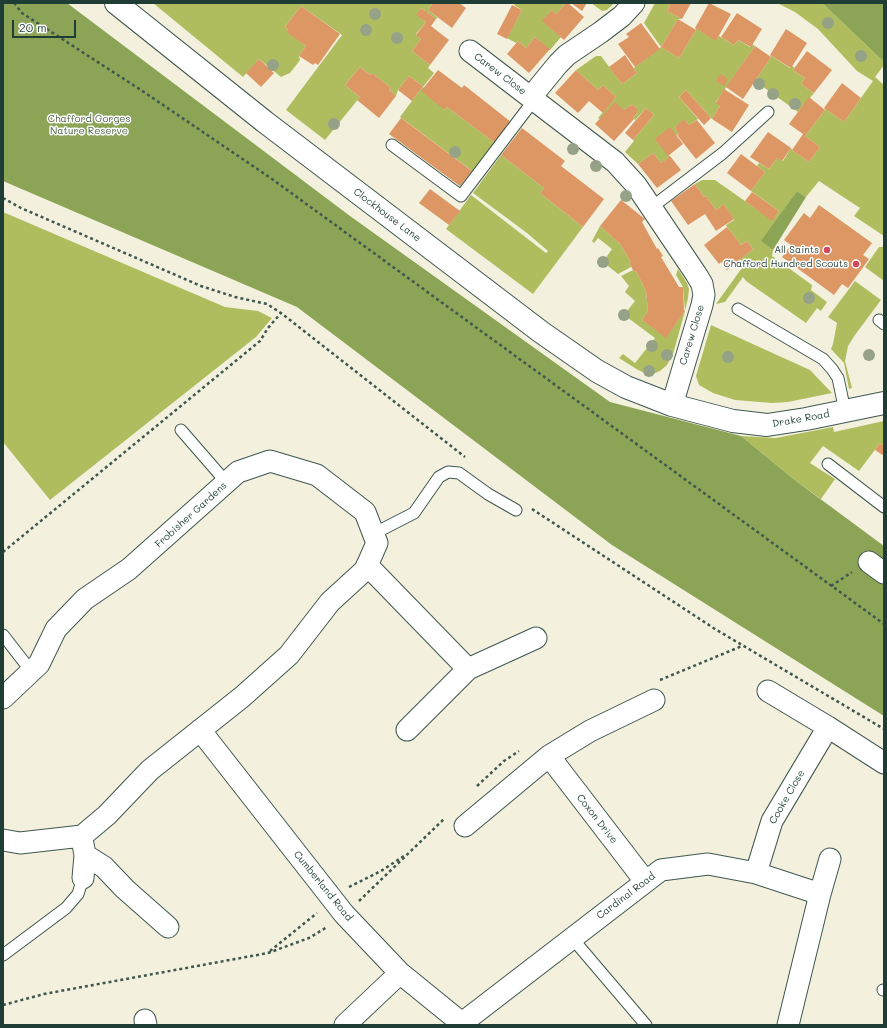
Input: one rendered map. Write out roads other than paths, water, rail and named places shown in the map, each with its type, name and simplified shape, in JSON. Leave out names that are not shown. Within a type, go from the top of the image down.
[{"type":"street","name":"Clockhouse Lane","points":[[116,3],[265,122],[541,332],[597,371],[626,387],[672,405]]},
{"type":"street","name":"Carew Close","points":[[532,98],[558,64],[567,55],[622,16],[634,3]]},
{"type":"street","name":"Carew Close","points":[[470,51],[615,162],[634,182],[652,207],[702,284],[704,294],[702,305],[672,405]]},
{"type":"street","name":"Drake Road","points":[[672,405],[733,421],[767,425],[806,420],[884,403]]},
{"type":"street","name":"Frobisher Gardens","points":[[3,698],[39,664],[56,629],[85,599],[129,569],[238,472],[270,461],[317,475],[365,512],[377,544],[365,570],[330,602],[289,655],[242,697],[150,770],[107,815],[84,845]]},
{"type":"street","points":[[367,565],[468,669]]},
{"type":"street","points":[[407,730],[468,669],[536,638]]},
{"type":"street","points":[[768,691],[884,763]]},
{"type":"street","points":[[465,826],[549,756],[590,731],[654,700]]},
{"type":"street","name":"Cooke Close","points":[[756,872],[772,821],[828,727]]},
{"type":"street","name":"Cumberland Road","points":[[200,730],[344,914],[400,973],[463,1024]]},
{"type":"street","name":"Coxon Drive","points":[[549,756],[645,881]]},
{"type":"street","points":[[3,840],[20,843],[84,845],[125,889],[168,926]]},
{"type":"street","points":[[83,878],[84,845]]},
{"type":"street","points":[[788,1025],[830,859]]},
{"type":"street","name":"Cardinal Road","points":[[463,1024],[661,870],[708,864],[756,872],[820,894]]},
{"type":"street","points":[[345,1025],[400,973]]},
{"type":"lane","name":"Carew Close","points":[[392,146],[461,196],[532,98]]},
{"type":"lane","points":[[652,207],[723,153],[768,112]]},
{"type":"lane","points":[[738,309],[823,359],[838,378],[845,411]]},
{"type":"lane","points":[[181,430],[227,483]]},
{"type":"lane","points":[[828,464],[884,507]]},
{"type":"lane","points":[[373,534],[414,513],[439,477],[448,472],[459,473],[488,494],[516,510]]},
{"type":"lane","points":[[3,635],[31,671]]},
{"type":"lane","points":[[3,955],[66,908],[78,894],[83,878]]},
{"type":"lane","points":[[572,938],[646,1025]]},
{"type":"place","name":"All Saints","points":[[827,250]]},
{"type":"place","name":"Chafford Hundred Scouts","points":[[856,264]]},
{"type":"park label","name":"Chafford Gorges Nature Reserve","points":[[89,124]]}]
